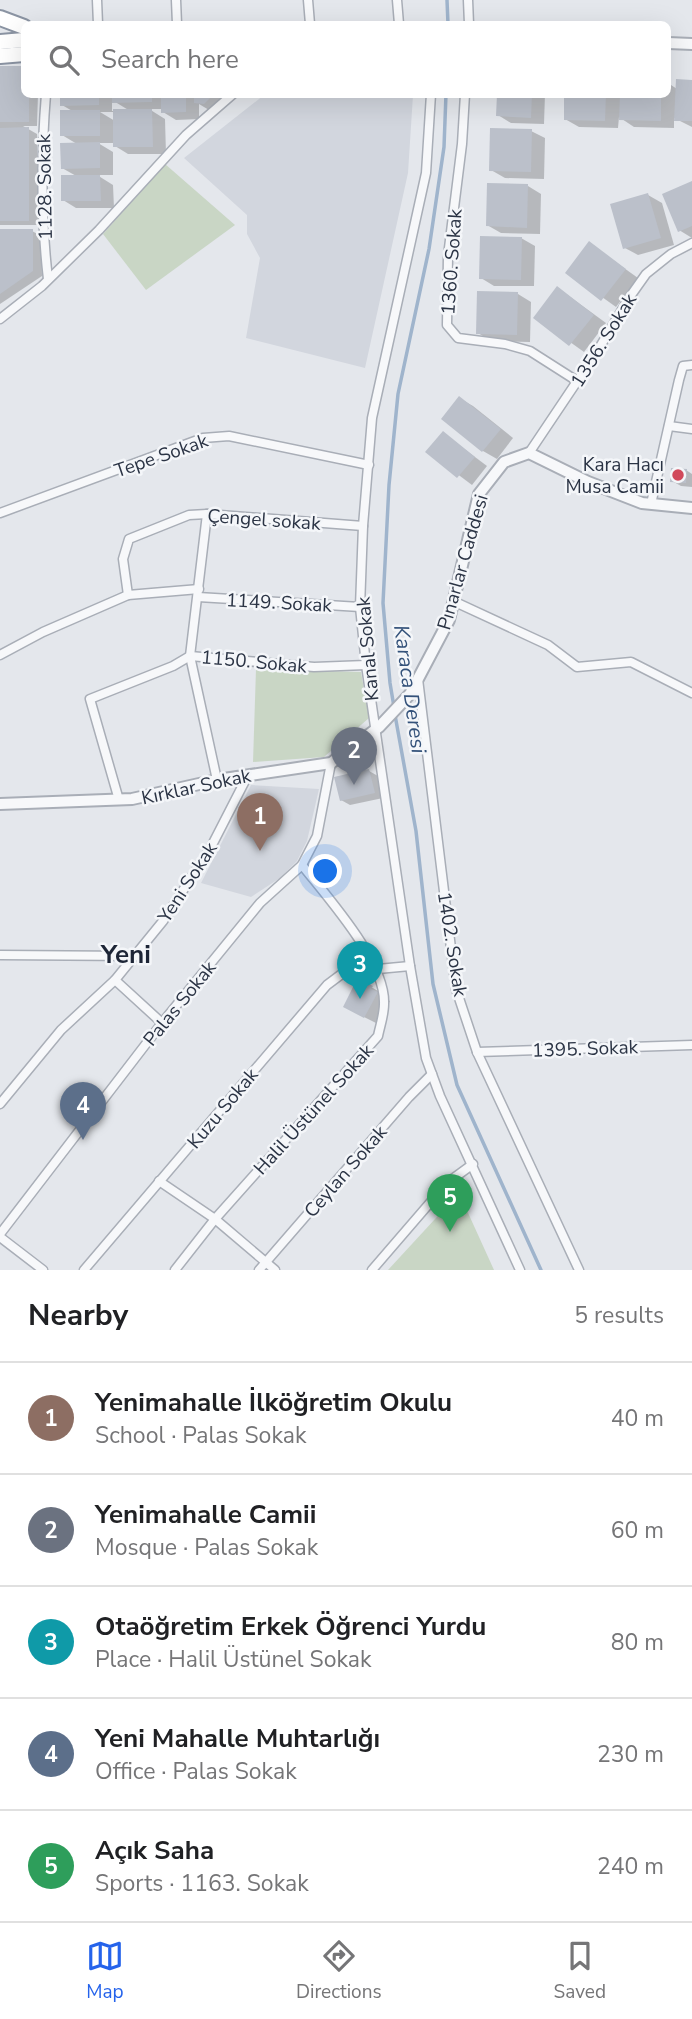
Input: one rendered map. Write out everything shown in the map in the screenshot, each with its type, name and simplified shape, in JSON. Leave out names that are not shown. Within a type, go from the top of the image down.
[{"type":"highway","points":[[0,18],[21,28]]},
{"type":"highway","points":[[0,27],[21,29]]},
{"type":"highway","points":[[0,42],[21,40]]},
{"type":"highway","points":[[0,56],[21,54]]},
{"type":"street","points":[[97,0],[97,21]]},
{"type":"street","points":[[176,0],[177,21]]},
{"type":"street","points":[[308,0],[310,21]]},
{"type":"street","points":[[397,0],[399,21]]},
{"type":"street","points":[[468,0],[469,21]]},
{"type":"street","points":[[671,43],[692,44]]},
{"type":"street","name":"1128. Sokak","points":[[46,98],[44,238],[48,279]]},
{"type":"street","points":[[0,320],[99,230],[186,135],[228,98]]},
{"type":"street","name":"Kanal Sokak","points":[[431,98],[426,173],[372,418],[363,526],[360,607],[410,966],[426,1058],[520,1270]]},
{"type":"street","name":"1360. Sokak","points":[[465,98],[462,144],[448,256],[447,325],[458,338],[505,344],[530,351],[577,381]]},
{"type":"street","name":"1356. Sokak","points":[[529,453],[646,274],[671,254],[692,243]]},
{"type":"street","points":[[652,504],[669,426],[688,365]]},
{"type":"street","points":[[669,426],[692,429]]},
{"type":"street","name":"Tepe Sokak","points":[[0,513],[203,438],[229,436],[369,465]]},
{"type":"street","points":[[529,453],[588,482],[642,503],[692,508]]},
{"type":"street","name":"Pınarlar Caddesi","points":[[377,729],[410,694],[449,621],[479,494],[504,462],[529,453]]},
{"type":"street","points":[[207,514],[190,656],[217,779]]},
{"type":"street","name":"Çengel sokak","points":[[128,595],[123,559],[128,539],[189,515],[207,514],[363,526]]},
{"type":"street","points":[[0,655],[43,632],[128,595],[198,593]]},
{"type":"street","name":"1149. Sokak","points":[[198,593],[360,607]]},
{"type":"street","points":[[453,601],[548,645],[577,667],[631,662],[692,693]]},
{"type":"street","name":"1150. Sokak","points":[[119,800],[90,699],[173,666],[190,656],[314,667],[366,665]]},
{"type":"street","name":"1402. Sokak","points":[[418,679],[456,989],[477,1052],[579,1270]]},
{"type":"street","name":"Kırklar Sokak","points":[[0,804],[132,799],[217,779],[331,763],[377,729]]},
{"type":"street","name":"Palas Sokak","points":[[0,1235],[162,1023],[260,903],[302,865],[317,836],[331,763]]},
{"type":"street","name":"Yeni Sokak","points":[[0,1104],[61,1030],[115,980],[163,921],[210,849],[248,775]]},
{"type":"street","name":"Halil Üstünel Sokak","points":[[176,1270],[215,1219],[378,1037],[384,1003],[378,969],[302,865]]},
{"type":"street","name":"Kuzu Sokak","points":[[84,1270],[327,985],[367,954]]},
{"type":"street","points":[[0,955],[135,956]]},
{"type":"street","points":[[378,969],[410,966]]},
{"type":"street","points":[[115,980],[162,1023]]},
{"type":"street","name":"1395. Sokak","points":[[477,1052],[692,1045]]},
{"type":"street","name":"Ceylan Sokak","points":[[262,1266],[432,1074]]},
{"type":"street","points":[[372,1270],[447,1183],[473,1164]]},
{"type":"street","points":[[159,1181],[215,1219],[262,1266],[275,1270]]},
{"type":"street","points":[[0,1235],[43,1270]]},
{"type":"shaded area","points":[[260,98],[413,98],[408,173],[365,368],[246,338],[260,258],[247,234],[247,215],[184,158]]},
{"type":"shaded area","points":[[251,785],[319,789],[307,841],[297,861],[280,878],[251,897],[201,883]]},
{"type":"green space","points":[[165,164],[235,225],[146,290],[103,234]]},
{"type":"green space","points":[[256,669],[361,672],[369,718],[324,757],[253,762]]},
{"type":"green space","points":[[459,1193],[494,1270],[388,1270]]},
{"type":"building","points":[[0,66],[21,66],[21,98],[29,98],[29,122],[0,122]]},
{"type":"building","points":[[676,79],[692,80],[692,121],[674,121]]},
{"type":"building","points":[[60,98],[99,98],[99,105],[60,106]]},
{"type":"building","points":[[112,98],[152,98],[152,102],[112,103]]},
{"type":"building","points":[[161,98],[186,98],[186,112],[161,113]]},
{"type":"building","points":[[194,98],[210,98],[204,104],[194,103]]},
{"type":"building","points":[[497,98],[532,98],[531,118],[496,116]]},
{"type":"building","points":[[564,98],[606,98],[605,121],[564,120]]},
{"type":"building","points":[[620,98],[661,98],[661,121],[619,120]]},
{"type":"building","points":[[113,109],[152,109],[153,147],[113,147]]},
{"type":"building","points":[[60,110],[100,110],[100,136],[60,136]]},
{"type":"building","points":[[29,127],[29,221],[0,221],[0,128]]},
{"type":"building","points":[[490,128],[532,129],[531,172],[489,171]]},
{"type":"building","points":[[100,142],[100,168],[61,169],[60,143]]},
{"type":"building","points":[[61,175],[100,175],[101,201],[61,201]]},
{"type":"building","points":[[692,181],[692,226],[678,232],[662,194]]},
{"type":"building","points":[[487,183],[528,184],[527,228],[486,226]]},
{"type":"building","points":[[648,193],[661,238],[623,249],[610,204]]},
{"type":"building","points":[[0,229],[33,229],[33,271],[0,294]]},
{"type":"building","points":[[480,236],[522,237],[521,280],[479,279]]},
{"type":"building","points":[[589,241],[626,269],[601,301],[565,273]]},
{"type":"building","points":[[557,286],[594,315],[569,346],[533,318]]},
{"type":"building","points":[[477,291],[518,292],[517,335],[476,334]]},
{"type":"building","points":[[459,396],[501,429],[482,452],[441,419]]},
{"type":"building","points":[[443,431],[475,457],[457,478],[425,452]]},
{"type":"building","name":"Kara Hacı Musa Camii","points":[[671,468],[687,469],[686,483],[670,482]]},
{"type":"building","points":[[369,769],[375,793],[340,801],[334,777]]},
{"type":"building","points":[[365,982],[378,992],[364,1018],[343,1007],[355,983],[362,987]]},
{"type":"waterway","name":"Karaca Deresi","points":[[447,0],[448,21]]},
{"type":"waterway","name":"Karaca Deresi","points":[[394,707],[383,603],[389,485],[398,394],[429,249],[444,147],[446,98]]},
{"type":"waterway","name":"Karaca Deresi","points":[[395,715],[416,831],[433,984],[457,1085],[541,1270]]},
{"type":"place","name":"Kara Hacı Musa Camii","points":[[678,475]]},
{"type":"place","name":"Yenimahalle Camii","points":[[354,785]]},
{"type":"place","name":"Yenimahalle İlköğretim Okulu","points":[[260,851]]},
{"type":"place","name":"Otaöğretim Erkek Öğrenci Yurdu","points":[[360,999]]},
{"type":"place","name":"Yeni Mahalle Muhtarlığı","points":[[83,1140]]},
{"type":"place","name":"Açık Saha","points":[[450,1232]]},
{"type":"district","name":"Yeni","points":[[126,954]]}]
